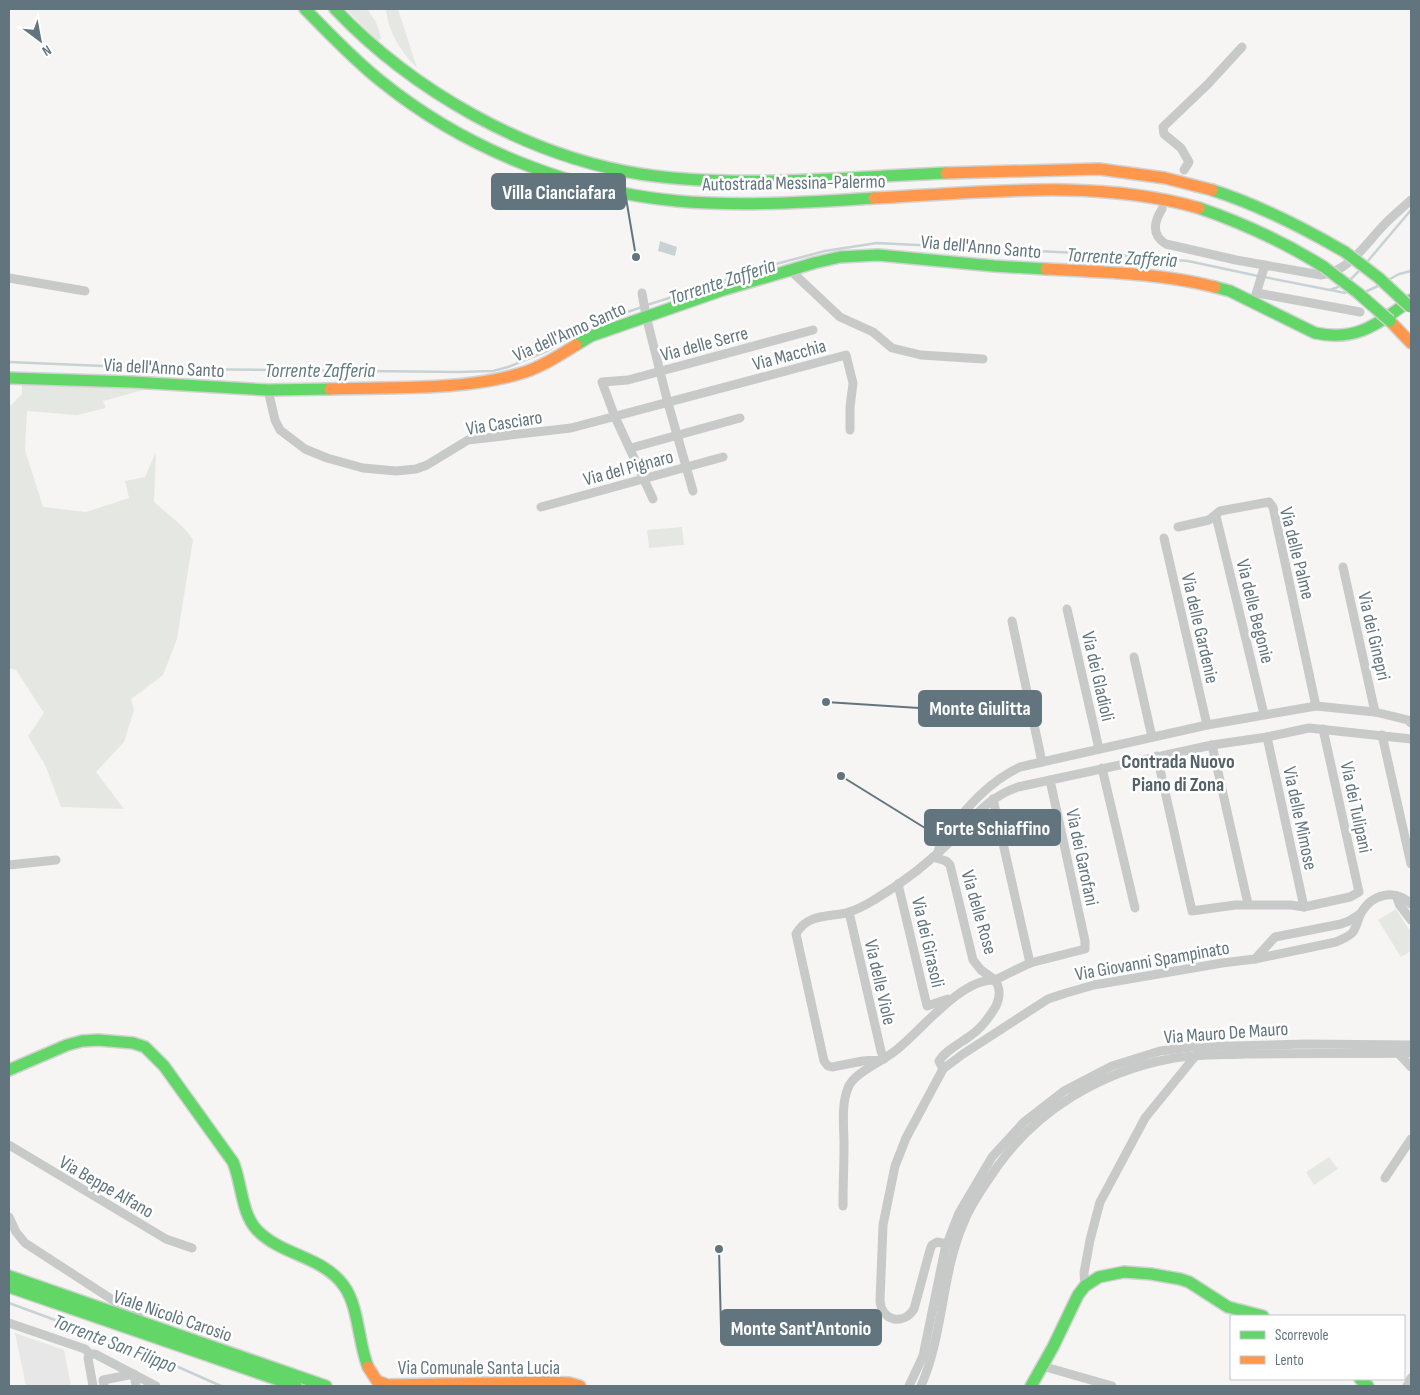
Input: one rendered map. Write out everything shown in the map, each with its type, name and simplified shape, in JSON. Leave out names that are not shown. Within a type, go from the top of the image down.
[{"type":"main road","name":"Autostrada Messina-Palermo","points":[[305,9],[323,29],[364,67],[427,115],[495,152],[574,182],[607,190],[657,198],[731,203],[1034,191],[1117,193],[1183,205],[1230,219],[1285,243],[1324,267],[1358,293],[1390,321],[1411,343]]},
{"type":"main road","name":"Autostrada Messina-Palermo","points":[[335,9],[394,63],[436,92],[484,121],[547,150],[612,169],[672,178],[731,182],[1082,169],[1120,171],[1164,178],[1227,194],[1282,216],[1345,252],[1411,305]]},
{"type":"main road","name":"Via dell'Anno Santo","points":[[9,378],[132,382],[268,390],[410,387],[499,379],[536,368],[591,336],[645,315],[790,270],[840,257],[888,255],[940,262],[1131,274],[1186,281],[1256,296],[1314,333],[1339,338],[1363,331],[1411,305]]},
{"type":"main road","name":"Via Comunale Santa Lucia","points":[[9,1070],[66,1045],[82,1041],[98,1040],[133,1043],[151,1051],[164,1066],[233,1162],[242,1183],[250,1219],[258,1230],[270,1239],[331,1271],[344,1285],[351,1298],[366,1363],[376,1381],[395,1385],[557,1382],[580,1386]]},
{"type":"main road","points":[[1030,1386],[1078,1295],[1085,1286],[1099,1277],[1124,1272],[1180,1278],[1228,1307],[1259,1315]]},
{"type":"main road","name":"Viale Nicolò Carosio","points":[[9,1276],[326,1386]]},
{"type":"main road","name":"Viale Nicolò Carosio","points":[[9,1287],[296,1386]]},
{"type":"street","points":[[1184,170],[1189,162],[1181,148],[1164,134],[1163,127],[1208,84],[1242,47]]},
{"type":"street","points":[[1162,209],[1156,218],[1154,227],[1159,238],[1166,244],[1264,267],[1321,275],[1329,274],[1349,261],[1411,200]]},
{"type":"street","points":[[1264,267],[1256,296],[1360,312]]},
{"type":"street","points":[[790,270],[840,317],[872,332],[889,347],[897,351],[921,356],[983,359]]},
{"type":"street","points":[[9,278],[85,291]]},
{"type":"street","points":[[642,297],[668,403],[694,491]]},
{"type":"street","name":"Via delle Serre","points":[[615,417],[602,382],[628,380],[813,330]]},
{"type":"street","name":"Via Macchia","points":[[668,403],[846,355],[853,383],[850,430]]},
{"type":"street","name":"Via Casciaro","points":[[268,390],[277,425],[290,439],[326,458],[363,468],[388,471],[412,470],[427,465],[443,457],[465,441],[472,439],[562,430],[668,403]]},
{"type":"street","points":[[615,417],[653,499]]},
{"type":"street","points":[[631,448],[740,418]]},
{"type":"street","name":"Via del Pignaro","points":[[541,507],[723,457]]},
{"type":"street","name":"Via delle Palme","points":[[1178,526],[1209,520],[1220,511],[1269,502],[1273,507],[1316,706]]},
{"type":"street","name":"Via delle Begonie","points":[[1216,516],[1264,714]]},
{"type":"street","name":"Via delle Gardenie","points":[[1164,538],[1207,725]]},
{"type":"street","name":"Via dei Ginepri","points":[[1343,567],[1375,712]]},
{"type":"street","name":"Via dei Gladioli","points":[[1067,609],[1099,750]]},
{"type":"street","points":[[1012,621],[1042,762]]},
{"type":"street","points":[[1134,657],[1152,737]]},
{"type":"street","points":[[935,855],[945,834],[982,791],[1007,773],[1020,767],[1207,725],[1316,706],[1375,712],[1408,720],[1411,723]]},
{"type":"street","points":[[884,1059],[832,1067],[828,1066],[824,1061],[796,934],[801,925],[810,919],[848,912],[876,899],[898,884],[935,855],[983,806],[993,799],[1018,787],[1102,768],[1212,745],[1309,728],[1411,739]]},
{"type":"street","name":"Via dei Tulipani","points":[[1304,907],[1359,892],[1323,729]]},
{"type":"street","name":"Via delle Mimose","points":[[1268,736],[1304,907]]},
{"type":"street","points":[[1382,736],[1411,864]]},
{"type":"street","points":[[1212,745],[1248,904]]},
{"type":"street","points":[[1157,756],[1192,912],[1248,904],[1304,907]]},
{"type":"street","points":[[1102,768],[1134,908]]},
{"type":"street","name":"Via dei Garofani","points":[[1030,964],[1085,949],[1085,940],[1050,780]]},
{"type":"street","points":[[843,1206],[844,1109],[848,1086],[868,1066],[896,1051],[948,1001],[970,986],[985,980],[995,980],[1030,964],[993,799]]},
{"type":"street","name":"Via delle Rose","points":[[935,855],[950,865],[972,960],[981,970],[995,980]]},
{"type":"street","points":[[9,865],[56,860]]},
{"type":"street","name":"Via dei Girasoli","points":[[898,884],[927,1006],[957,995]]},
{"type":"street","name":"Via Giovanni Spampinato","points":[[1255,959],[1275,937],[1341,924],[1360,914],[1375,898],[1388,894],[1397,896]]},
{"type":"street","points":[[1411,904],[1402,897],[1397,896],[1399,904],[1411,920]]},
{"type":"street","name":"Via delle Viole","points":[[848,912],[884,1059]]},
{"type":"street","name":"Via Giovanni Spampinato","points":[[947,1244],[937,1242],[932,1245],[914,1309],[911,1313],[903,1319],[887,1316],[880,1307],[881,1245],[895,1166],[906,1138],[928,1100],[942,1070],[962,1054],[1048,999],[1117,980],[1255,959],[1336,942],[1346,938],[1355,930],[1360,914]]},
{"type":"street","points":[[942,1070],[939,1061],[942,1056],[972,1035],[988,1020],[999,999],[999,986],[995,980]]},
{"type":"street","name":"Via Mauro De Mauro","points":[[921,1386],[933,1354],[956,1241],[964,1220],[1005,1157],[1033,1126],[1046,1115],[1087,1088],[1106,1079],[1149,1064],[1197,1051],[1306,1044],[1411,1045]]},
{"type":"street","name":"Via Mauro De Mauro","points":[[910,1386],[923,1356],[947,1244],[959,1213],[992,1158],[1024,1122],[1076,1084],[1112,1066],[1160,1051],[1411,1053]]},
{"type":"street","points":[[1085,1286],[1085,1265],[1100,1202],[1145,1118],[1197,1051]]},
{"type":"street","points":[[1399,1054],[1411,1067]]},
{"type":"street","points":[[1385,1178],[1411,1139]]},
{"type":"street","name":"Via Beppe Alfano","points":[[9,1145],[166,1239],[192,1248]]},
{"type":"street","points":[[9,1217],[16,1232],[25,1243],[152,1326]]},
{"type":"street","points":[[9,1323],[85,1349],[90,1354],[95,1354],[152,1385]]},
{"type":"street","points":[[90,1354],[88,1358],[93,1386]]},
{"type":"street","points":[[1042,1366],[1112,1386]]},
{"type":"street","points":[[104,1386],[103,1380],[134,1374]]},
{"type":"street","points":[[134,1374],[136,1386]]},
{"type":"street","points":[[1408,1386],[1411,1378]]},
{"type":"shaded area","points":[[346,9],[367,9],[376,22],[381,38],[378,41]]},
{"type":"shaded area","points":[[386,9],[398,9],[417,68],[396,41],[389,25]]},
{"type":"shaded area","points":[[660,241],[677,247],[675,256],[658,251]]},
{"type":"shaded area","points":[[22,383],[147,389],[103,401],[106,408],[77,415],[27,411],[25,450],[43,507],[86,512],[129,498],[125,481],[145,477],[156,452],[154,502],[181,525],[193,540],[177,639],[163,675],[131,699],[134,710],[124,742],[96,772],[124,809],[61,807],[46,767],[28,736],[44,713],[16,670],[9,668],[9,407],[22,394]]},
{"type":"shaded area","points":[[682,527],[684,545],[649,548],[647,530]]},
{"type":"shaded area","points":[[1396,909],[1411,933],[1411,951],[1401,957],[1378,920]]},
{"type":"shaded area","points":[[1329,1157],[1338,1169],[1314,1185],[1306,1172]]},
{"type":"shaded area","points":[[15,1333],[64,1350],[71,1386],[26,1386]]},
{"type":"waterway","name":"Torrente Zafferia","points":[[1367,262],[1411,210]]},
{"type":"waterway","name":"Torrente Zafferia","points":[[647,305],[776,264],[825,251],[877,243],[1119,255],[1188,261],[1258,276]]},
{"type":"waterway","name":"Torrente Zafferia","points":[[1350,280],[1360,270]]},
{"type":"waterway","points":[[1390,279],[1411,271]]},
{"type":"waterway","name":"Torrente Zafferia","points":[[1264,277],[1330,290],[1338,287]]},
{"type":"waterway","points":[[1365,292],[1378,286]]},
{"type":"waterway","points":[[1331,290],[1345,293]]},
{"type":"waterway","name":"Torrente Zafferia","points":[[9,362],[174,369],[493,371],[547,351],[590,325],[642,307]]},
{"type":"waterway","name":"Torrente San Filippo","points":[[9,1303],[158,1358],[221,1386]]},
{"type":"traffic: fast","points":[[305,9],[362,65],[414,106],[484,146],[521,163],[559,177],[637,196],[701,203],[776,203],[874,198]]},
{"type":"traffic: fast","points":[[335,9],[366,39],[400,67],[474,116],[514,136],[598,165],[640,174],[716,181],[793,181],[946,173]]},
{"type":"traffic: fast","points":[[1212,190],[1247,202],[1280,217],[1345,252]]},
{"type":"traffic: fast","points":[[1199,208],[1263,234],[1294,249],[1324,267]]},
{"type":"traffic: fast","points":[[1345,252],[1379,278],[1410,307]]},
{"type":"traffic: fast","points":[[576,345],[591,336],[723,290],[840,257],[878,255],[1046,269]]},
{"type":"traffic: fast","points":[[1324,267],[1390,321]]},
{"type":"traffic: fast","points":[[1215,287],[1230,291],[1315,333],[1330,335],[1356,333],[1377,323],[1411,300]]},
{"type":"traffic: fast","points":[[9,378],[132,382],[268,390],[330,389]]},
{"type":"traffic: fast","points":[[9,1070],[67,1045],[82,1041],[98,1040],[133,1043],[145,1047],[164,1066],[233,1162],[245,1207],[257,1230],[278,1246],[325,1268],[344,1286],[356,1314],[368,1367]]},
{"type":"traffic: fast","points":[[1031,1386],[1053,1347],[1078,1295],[1085,1286],[1099,1277],[1124,1272],[1180,1279],[1189,1282],[1228,1307],[1259,1315]]},
{"type":"traffic: fast","points":[[9,1276],[326,1386]]},
{"type":"traffic: fast","points":[[9,1287],[296,1386]]},
{"type":"traffic: fast","points":[[1361,1380],[1368,1386]]},
{"type":"traffic: slow","points":[[946,173],[1099,169],[1165,178],[1212,190]]},
{"type":"traffic: slow","points":[[874,198],[996,191],[1078,190],[1119,193],[1199,208]]},
{"type":"traffic: slow","points":[[1046,269],[1153,276],[1215,287]]},
{"type":"traffic: slow","points":[[1390,321],[1411,343]]},
{"type":"traffic: slow","points":[[330,389],[429,387],[502,378],[532,370],[576,345]]},
{"type":"traffic: slow","points":[[368,1367],[377,1381],[388,1385],[546,1382],[569,1383],[580,1386]]},
{"type":"place","name":"Villa Cianciafara","points":[[636,257]]},
{"type":"place","name":"Monte Giulitta","points":[[826,702]]},
{"type":"place","name":"Forte Schiaffino","points":[[841,776]]},
{"type":"place","name":"Monte Sant'Antonio","points":[[719,1249]]},
{"type":"district","name":"Contrada Nuovo Piano di Zona","points":[[1178,772]]}]
